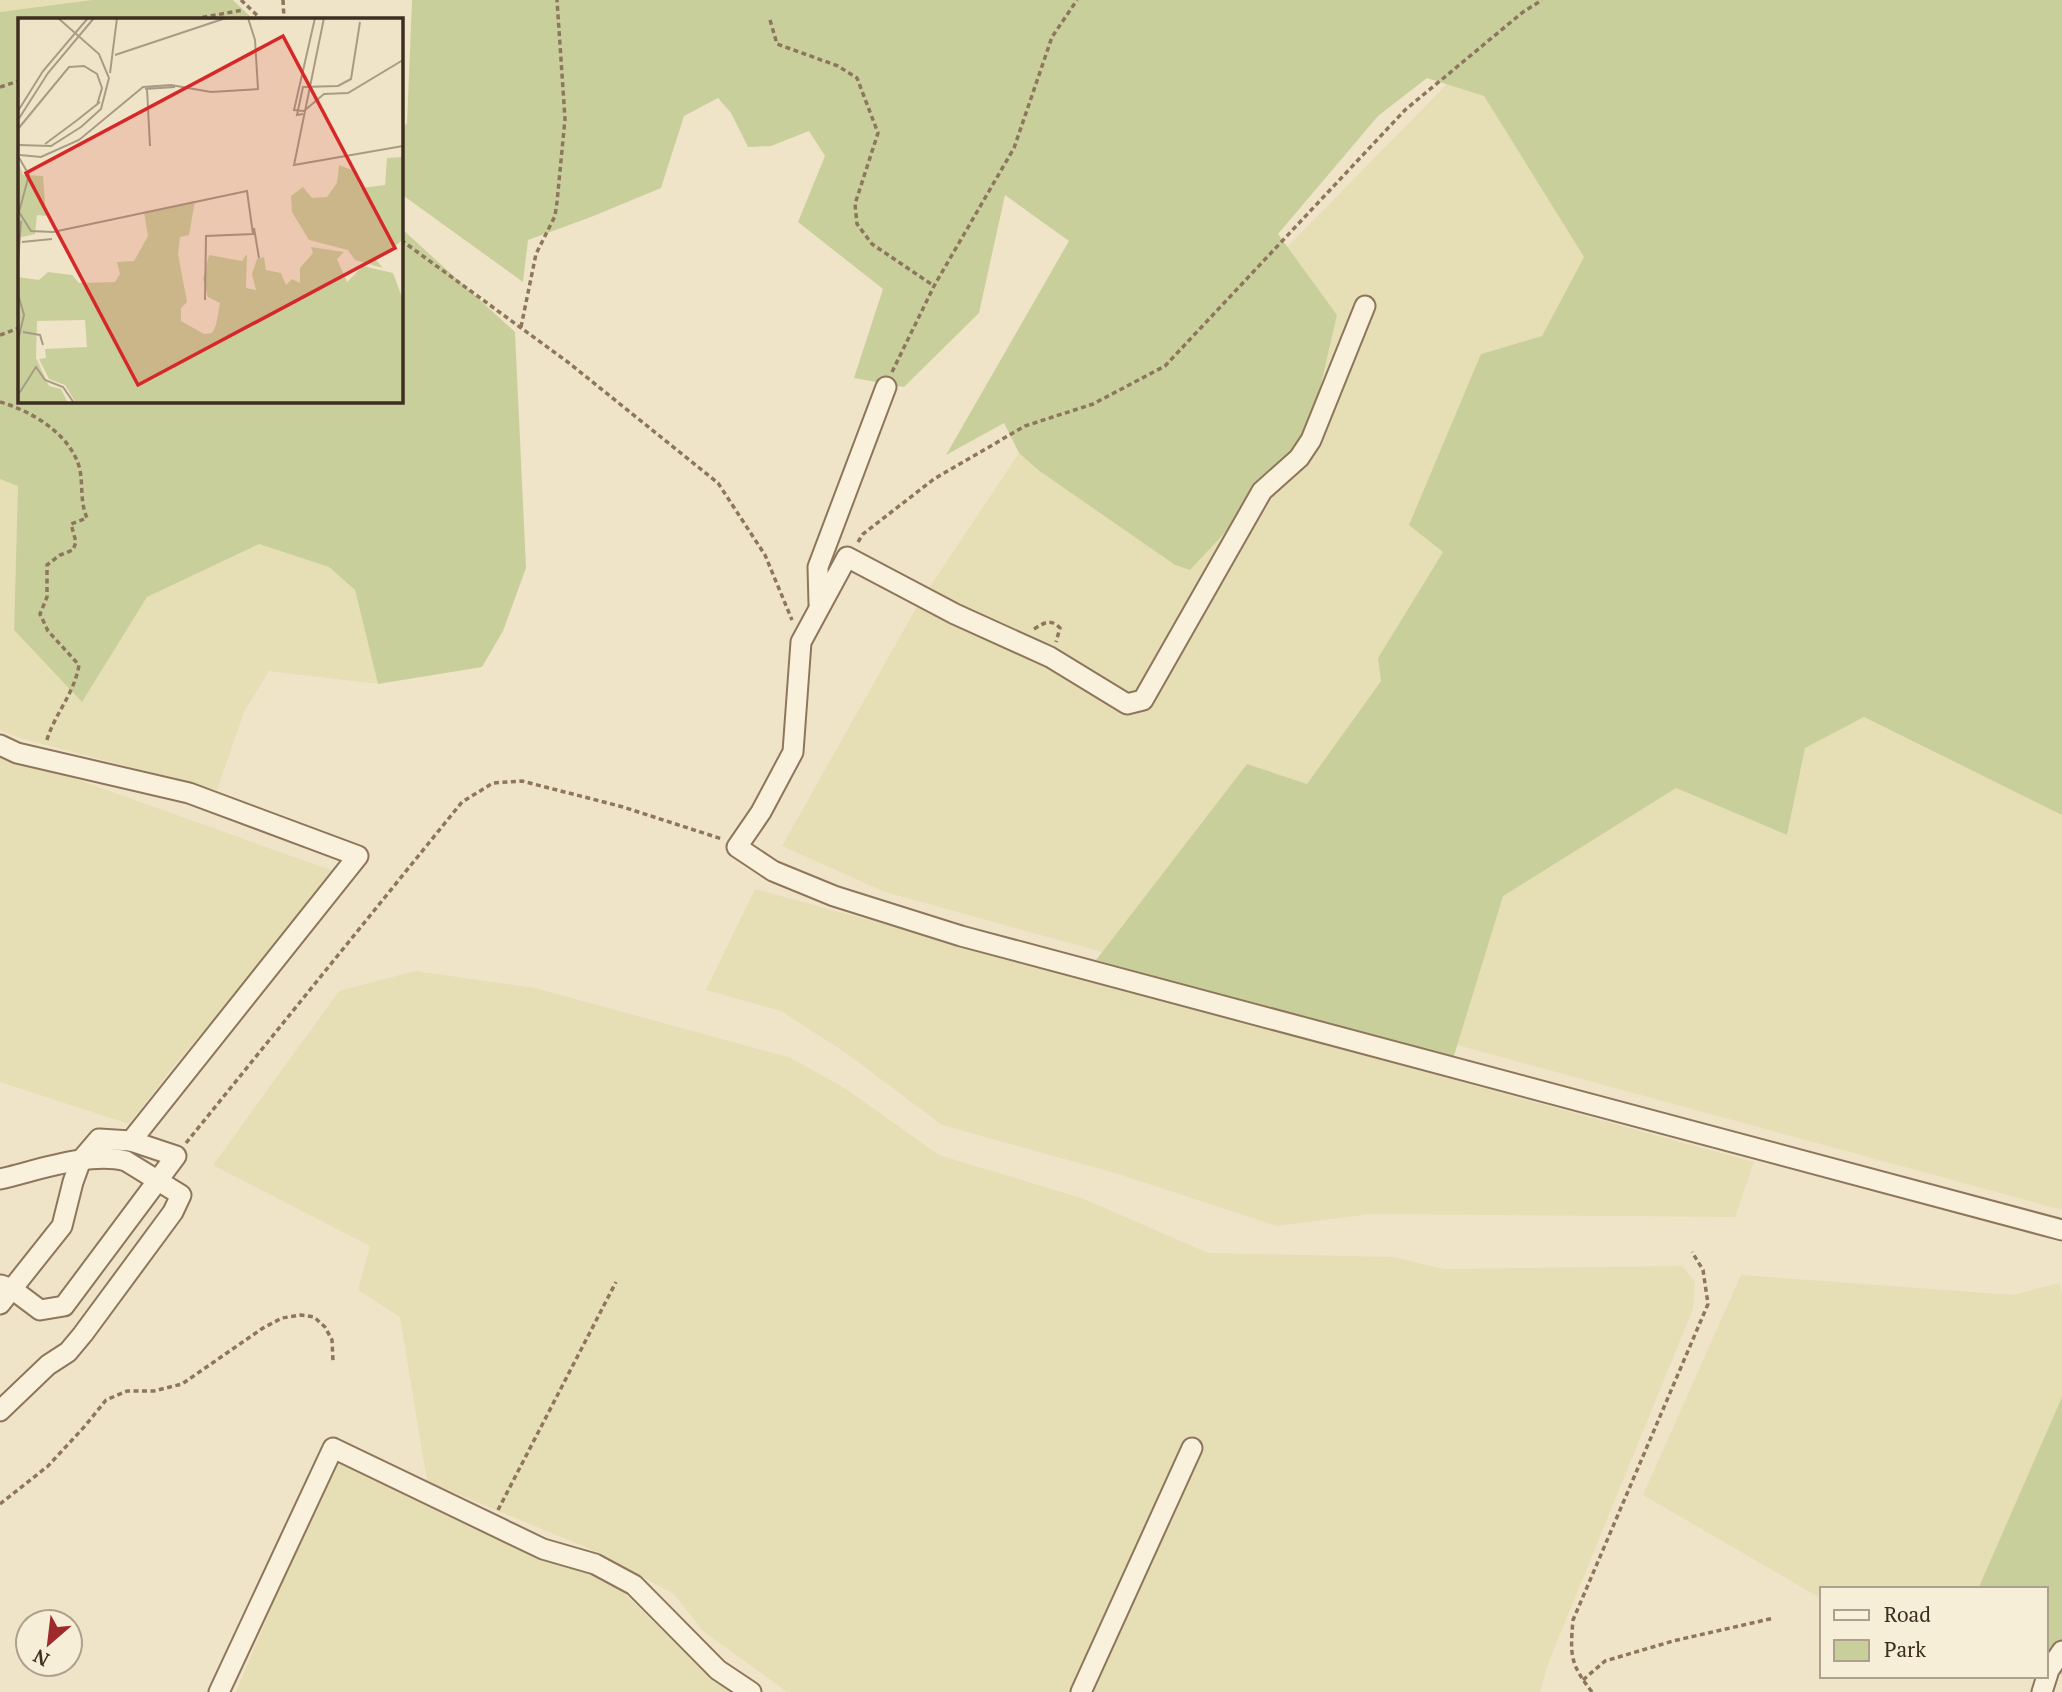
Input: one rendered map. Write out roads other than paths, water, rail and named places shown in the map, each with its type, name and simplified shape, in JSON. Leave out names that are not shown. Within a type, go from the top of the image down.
[{"type":"street","points":[[1365,306],[1311,440],[1299,458],[1262,491],[1143,700],[1126,704],[1050,657],[955,614],[847,557],[801,642],[793,752],[761,812],[737,847],[773,871],[834,896],[961,936],[2062,1230]]},
{"type":"street","points":[[819,606],[818,567],[886,387]]},
{"type":"street","points":[[0,745],[17,753],[189,793],[358,856],[131,1141]]},
{"type":"street","points":[[99,1139],[131,1141],[176,1156],[64,1306],[40,1310],[4,1292],[62,1226],[81,1160],[99,1139]]},
{"type":"street","points":[[0,1179],[81,1160],[116,1158],[126,1161],[180,1195],[173,1212],[68,1352],[48,1365],[0,1412]]},
{"type":"street","points":[[219,1692],[333,1448],[542,1549],[595,1564],[634,1585],[718,1670],[746,1688],[762,1692]]},
{"type":"street","points":[[1081,1692],[1192,1448]]},
{"type":"street","points":[[2048,1673],[2062,1651]]}]
